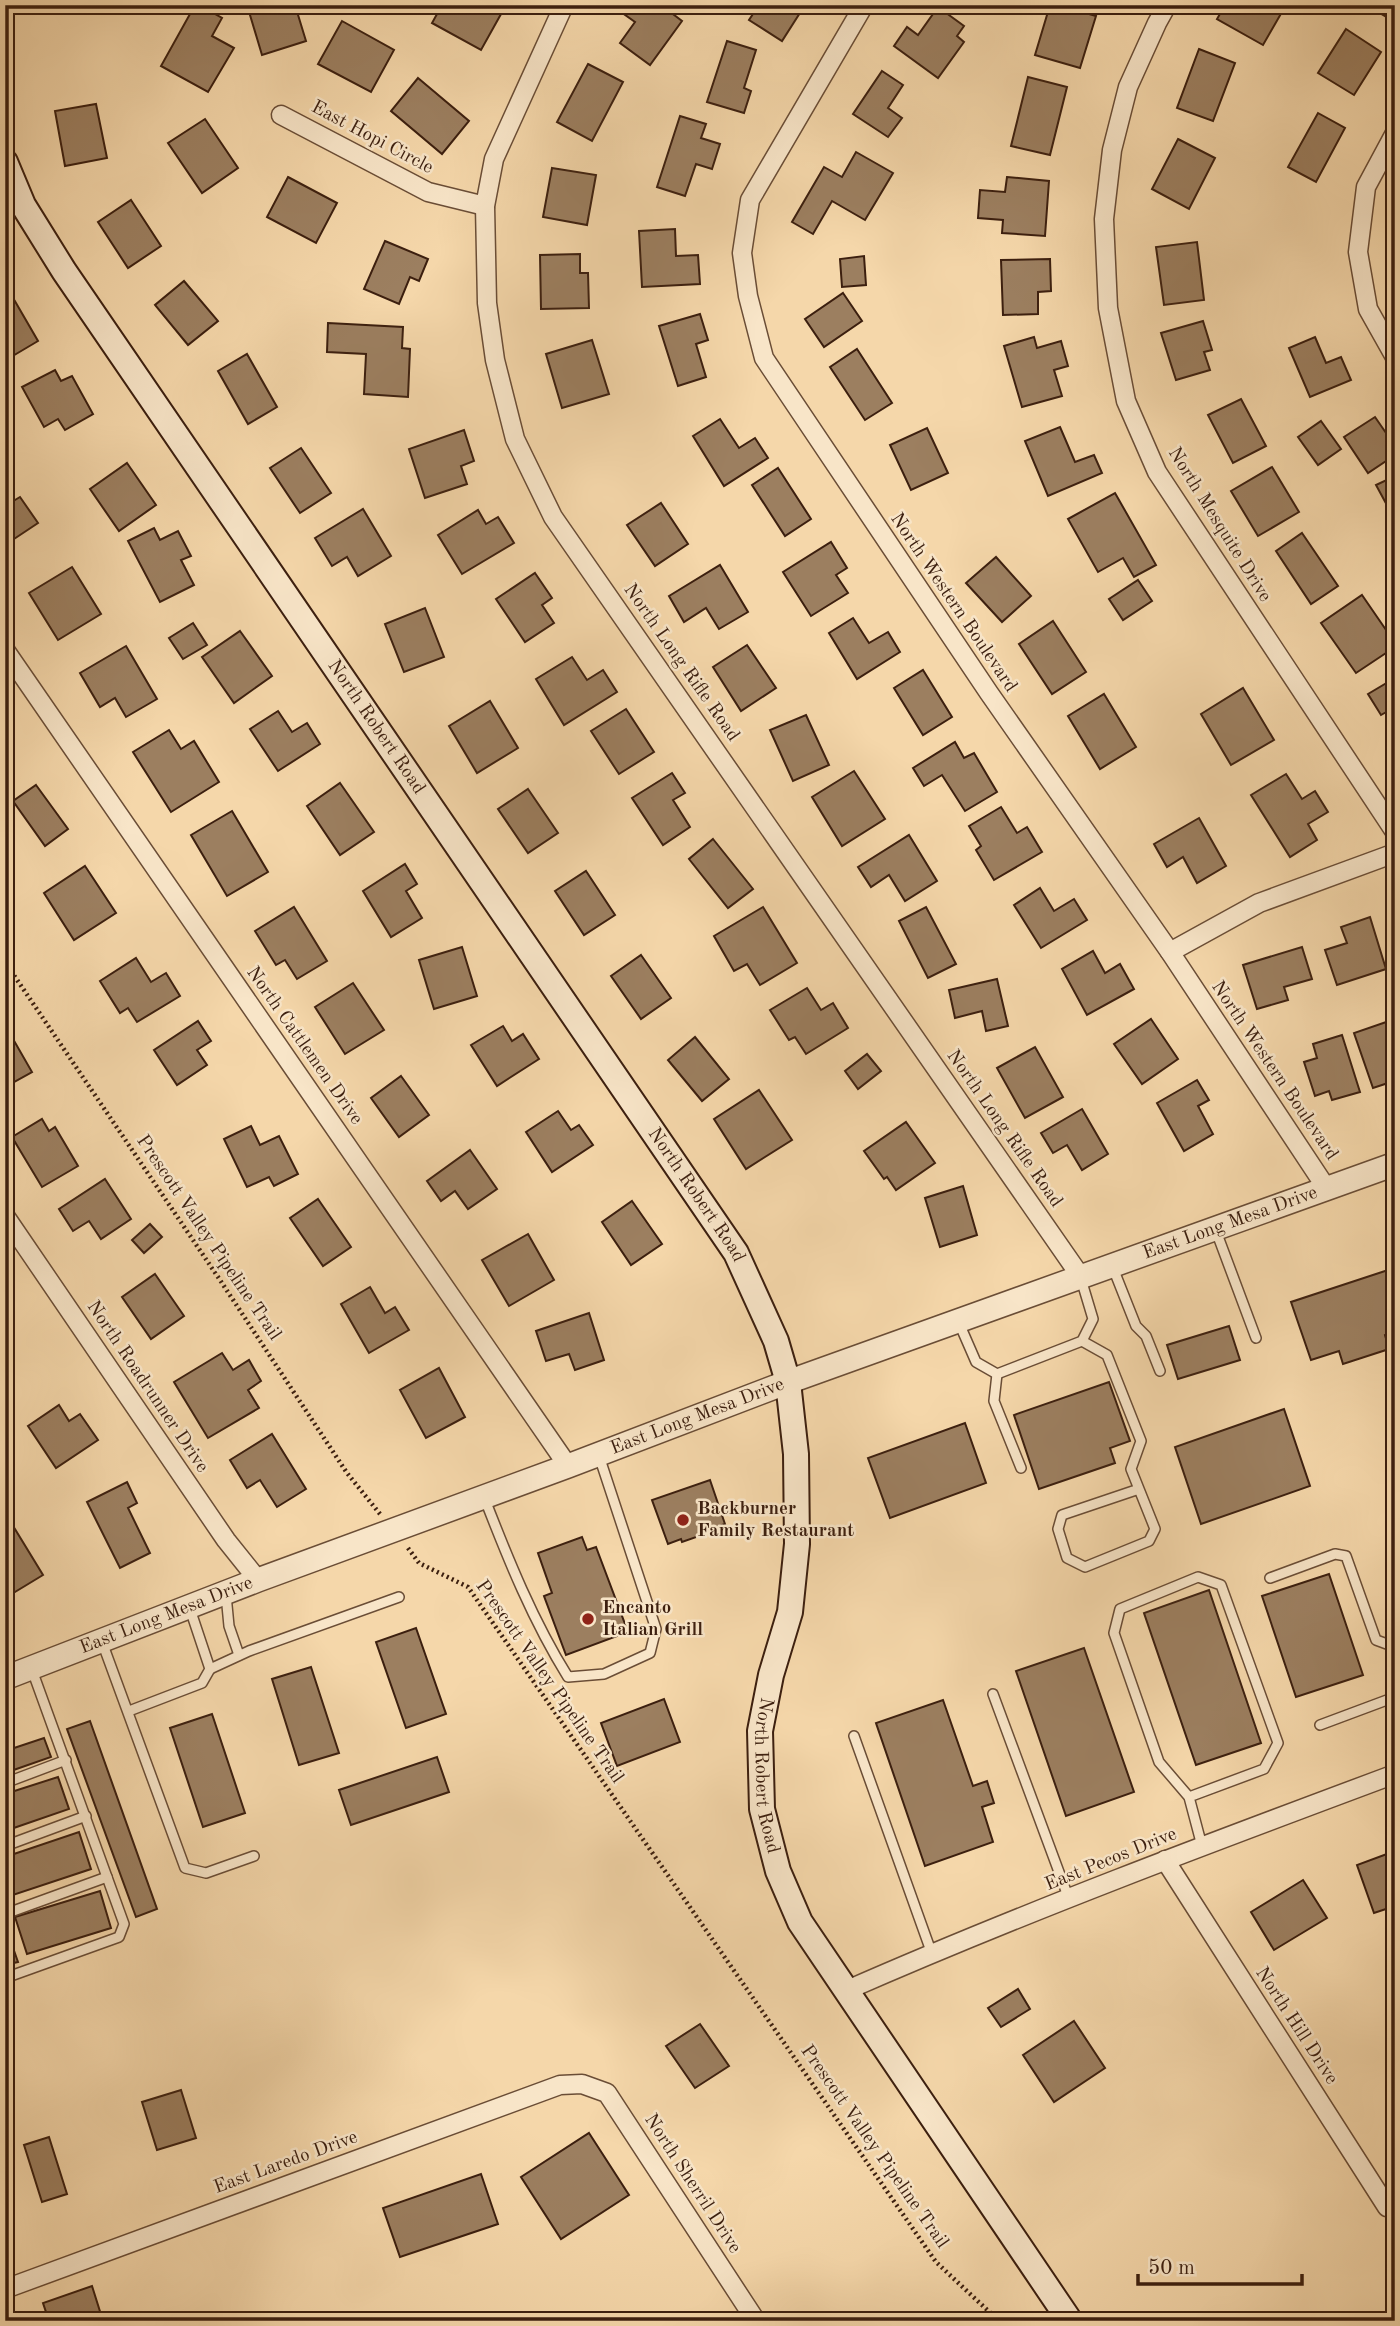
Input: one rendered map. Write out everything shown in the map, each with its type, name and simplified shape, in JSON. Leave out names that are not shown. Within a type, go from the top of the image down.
[{"type":"main road","name":"North Robert Road","points":[[5,162],[23,205],[64,271],[736,1253],[776,1341],[788,1381],[796,1454],[797,1544],[790,1612],[771,1675],[760,1731],[762,1809],[778,1871],[800,1922],[1070,2321]]},
{"type":"street","name":"North Long Rifle Road","points":[[564,5],[494,159],[485,206],[487,303],[495,360],[515,439],[553,517],[1081,1278]]},
{"type":"street","name":"North Western Boulevard","points":[[864,5],[750,200],[743,253],[748,296],[764,358],[981,682],[1170,952],[1327,1189]]},
{"type":"street","name":"North Mesquite Drive","points":[[1167,5],[1128,87],[1112,149],[1104,219],[1108,308],[1126,401],[1157,472],[1395,832]]},
{"type":"street","name":"East Hopi Circle","points":[[281,115],[428,192],[485,206]]},
{"type":"street","points":[[1395,133],[1366,187],[1358,252],[1368,309],[1395,357]]},
{"type":"street","name":"North Cattlemen Drive","points":[[5,650],[568,1466]]},
{"type":"street","points":[[1170,952],[1259,904],[1395,853]]},
{"type":"street","name":"East Long Mesa Drive","points":[[5,1678],[258,1580],[599,1455],[788,1381],[1395,1164]]},
{"type":"street","name":"North Roadrunner Drive","points":[[5,1216],[226,1540],[258,1580]]},
{"type":"street","name":"East Pecos Drive","points":[[845,1991],[1165,1860],[1395,1774]]},
{"type":"street","name":"North Hill Drive","points":[[1165,1860],[1387,2207],[1395,2208]]},
{"type":"street","name":"East Laredo Drive","points":[[5,2289],[560,2085],[582,2084]]},
{"type":"street","name":"North Sherril Drive","points":[[582,2084],[607,2093],[756,2321]]},
{"type":"lane","points":[[1216,1229],[1255,1338]]},
{"type":"lane","points":[[1112,1266],[1136,1326],[1146,1336],[1160,1371]]},
{"type":"lane","points":[[997,1374],[1082,1341],[1093,1320],[1081,1278]]},
{"type":"lane","points":[[959,1321],[976,1362],[997,1374]]},
{"type":"lane","points":[[1082,1341],[1107,1355],[1141,1441],[1131,1469],[1155,1528],[1149,1541],[1085,1567],[1067,1558],[1058,1529],[1062,1515],[1139,1489]]},
{"type":"lane","points":[[997,1374],[994,1401],[1021,1468]]},
{"type":"lane","points":[[484,1497],[506,1554],[549,1646],[568,1677],[604,1674],[650,1653],[656,1629],[599,1455]]},
{"type":"lane","points":[[1270,1578],[1335,1554],[1346,1556],[1376,1640],[1395,1647]]},
{"type":"lane","points":[[1189,1797],[1264,1769],[1278,1743],[1222,1585],[1198,1577],[1120,1609],[1114,1633],[1159,1762],[1189,1797],[1202,1846]]},
{"type":"lane","points":[[225,1593],[229,1626],[239,1655]]},
{"type":"lane","points":[[129,1711],[202,1683],[210,1669],[239,1655],[399,1597]]},
{"type":"lane","points":[[189,1607],[210,1669]]},
{"type":"lane","points":[[102,1641],[185,1868],[206,1873],[254,1856]]},
{"type":"lane","points":[[5,1978],[119,1937],[124,1924],[32,1668]]},
{"type":"lane","points":[[993,1694],[1069,1899]]},
{"type":"lane","points":[[1320,1725],[1395,1698]]},
{"type":"lane","points":[[854,1736],[932,1954]]},
{"type":"lane","points":[[5,1783],[66,1760]]},
{"type":"lane","points":[[5,1846],[86,1816]]},
{"type":"lane","points":[[5,1914],[107,1877]]},
{"type":"path","name":"Prescott Valley Pipeline Trail","points":[[5,962],[347,1473],[419,1563],[468,1587],[936,2262],[999,2321]]},
{"type":"building","points":[[195,5],[222,18],[212,36],[234,48],[208,92],[161,66]]},
{"type":"building","points":[[247,5],[295,5],[306,41],[262,55]]},
{"type":"building","points":[[442,5],[486,5],[501,14],[481,50],[432,23]]},
{"type":"building","points":[[661,5],[682,21],[650,65],[620,43],[635,22],[614,7]]},
{"type":"building","points":[[759,5],[805,5],[782,41],[749,20]]},
{"type":"building","points":[[1050,5],[1096,16],[1080,68],[1035,55]]},
{"type":"building","points":[[1225,5],[1286,5],[1263,45],[1217,19]]},
{"type":"building","points":[[1366,5],[1391,5],[1385,16]]},
{"type":"building","points":[[938,7],[964,26],[957,36],[964,42],[938,78],[894,46],[907,27],[918,35]]},
{"type":"building","points":[[342,21],[394,50],[371,92],[318,64]]},
{"type":"building","points":[[1346,29],[1381,52],[1354,95],[1318,73]]},
{"type":"building","points":[[727,41],[756,50],[744,88],[751,91],[744,113],[707,102]]},
{"type":"building","points":[[1199,49],[1235,63],[1213,121],[1177,108]]},
{"type":"building","points":[[588,64],[623,82],[592,141],[557,122]]},
{"type":"building","points":[[882,71],[903,85],[888,108],[902,118],[888,137],[853,114]]},
{"type":"building","points":[[1028,77],[1067,87],[1050,155],[1011,146]]},
{"type":"building","points":[[418,78],[469,121],[442,154],[391,111]]},
{"type":"building","points":[[96,104],[107,158],[65,166],[55,111]]},
{"type":"building","points":[[1318,113],[1345,128],[1316,182],[1288,167]]},
{"type":"building","points":[[680,116],[706,124],[701,138],[720,144],[712,169],[696,164],[685,196],[657,187]]},
{"type":"building","points":[[205,119],[238,168],[202,193],[168,143]]},
{"type":"building","points":[[1178,139],[1215,158],[1189,209],[1152,189]]},
{"type":"building","points":[[856,152],[893,173],[865,220],[832,201],[813,234],[792,222],[824,167],[842,177]]},
{"type":"building","points":[[552,168],[596,175],[587,225],[543,217]]},
{"type":"building","points":[[288,177],[337,203],[316,243],[267,217]]},
{"type":"building","points":[[1007,177],[1049,181],[1045,236],[1002,233],[1003,220],[978,218],[980,190],[1005,192]]},
{"type":"building","points":[[131,200],[161,246],[128,268],[98,222]]},
{"type":"building","points":[[675,229],[676,256],[698,255],[700,284],[642,287],[639,231]]},
{"type":"building","points":[[385,241],[428,259],[419,281],[410,277],[399,304],[364,289]]},
{"type":"building","points":[[1197,242],[1204,300],[1164,305],[1156,247]]},
{"type":"building","points":[[580,254],[580,273],[588,273],[589,308],[541,309],[540,255]]},
{"type":"building","points":[[864,256],[866,285],[842,287],[840,259]]},
{"type":"building","points":[[1050,259],[1051,291],[1038,292],[1038,314],[1003,315],[1001,260]]},
{"type":"building","points":[[184,281],[218,321],[188,345],[155,305]]},
{"type":"building","points":[[5,284],[38,341],[11,357],[5,348]]},
{"type":"building","points":[[843,293],[862,321],[824,347],[805,319]]},
{"type":"building","points":[[700,314],[708,340],[696,344],[706,377],[678,386],[659,326]]},
{"type":"building","points":[[1203,321],[1212,350],[1204,352],[1210,370],[1176,380],[1161,333]]},
{"type":"building","points":[[328,323],[403,327],[402,348],[410,349],[408,397],[364,394],[366,354],[327,352]]},
{"type":"building","points":[[1034,337],[1037,348],[1061,341],[1068,366],[1054,370],[1062,396],[1022,407],[1004,346]]},
{"type":"building","points":[[1315,337],[1326,363],[1341,357],[1351,380],[1310,397],[1289,348]]},
{"type":"building","points":[[592,340],[609,394],[562,408],[546,354]]},
{"type":"building","points":[[857,349],[892,403],[865,420],[830,367]]},
{"type":"building","points":[[247,354],[277,407],[248,424],[218,371]]},
{"type":"building","points":[[55,370],[61,381],[72,376],[93,414],[65,430],[58,419],[44,427],[22,387]]},
{"type":"building","points":[[1241,399],[1266,446],[1233,463],[1208,415]]},
{"type":"building","points":[[1375,417],[1395,446],[1395,455],[1368,473],[1344,437]]},
{"type":"building","points":[[720,419],[739,448],[755,438],[768,458],[724,486],[693,436]]},
{"type":"building","points":[[1321,421],[1341,449],[1318,465],[1298,437]]},
{"type":"building","points":[[1060,427],[1075,462],[1094,455],[1102,473],[1048,496],[1025,441]]},
{"type":"building","points":[[927,428],[948,473],[911,490],[890,445]]},
{"type":"building","points":[[464,430],[474,461],[461,466],[467,484],[425,498],[409,449]]},
{"type":"building","points":[[301,448],[331,493],[300,513],[270,468]]},
{"type":"building","points":[[127,463],[156,505],[119,531],[90,489]]},
{"type":"building","points":[[1272,467],[1299,512],[1258,536],[1231,491]]},
{"type":"building","points":[[778,468],[811,519],[785,536],[752,485]]},
{"type":"building","points":[[1395,476],[1395,520],[1376,485]]},
{"type":"building","points":[[1115,493],[1156,565],[1134,577],[1123,558],[1098,572],[1068,519]]},
{"type":"building","points":[[20,497],[38,523],[5,545],[5,506]]},
{"type":"building","points":[[661,503],[688,544],[655,566],[627,525]]},
{"type":"building","points":[[363,509],[391,556],[358,576],[347,557],[332,566],[315,538]]},
{"type":"building","points":[[478,510],[486,524],[498,517],[514,543],[462,574],[438,535]]},
{"type":"building","points":[[154,528],[160,540],[178,531],[191,556],[181,560],[194,585],[160,602],[128,541]]},
{"type":"building","points":[[1302,533],[1338,586],[1311,604],[1276,551]]},
{"type":"building","points":[[831,542],[847,568],[836,575],[848,593],[811,616],[783,572]]},
{"type":"building","points":[[996,557],[1031,596],[1002,622],[966,583]]},
{"type":"building","points":[[720,565],[748,612],[719,629],[706,608],[684,622],[669,596]]},
{"type":"building","points":[[72,567],[101,614],[58,640],[29,593]]},
{"type":"building","points":[[535,573],[552,598],[542,605],[554,623],[525,642],[496,599]]},
{"type":"building","points":[[1138,580],[1152,601],[1123,620],[1109,599]]},
{"type":"building","points":[[1362,595],[1395,643],[1395,647],[1356,673],[1321,623]]},
{"type":"building","points":[[425,608],[444,657],[404,672],[385,624]]},
{"type":"building","points":[[853,618],[869,643],[888,632],[900,652],[857,679],[829,633]]},
{"type":"building","points":[[1053,621],[1086,672],[1052,694],[1019,644]]},
{"type":"building","points":[[193,623],[207,645],[183,659],[169,638]]},
{"type":"building","points":[[240,631],[272,676],[234,703],[202,657]]},
{"type":"building","points":[[747,645],[776,688],[741,711],[713,667]]},
{"type":"building","points":[[126,646],[157,699],[126,717],[115,698],[100,707],[80,673]]},
{"type":"building","points":[[572,657],[587,680],[603,670],[617,692],[564,725],[536,679]]},
{"type":"building","points":[[923,670],[952,717],[923,735],[894,688]]},
{"type":"building","points":[[1395,678],[1395,707],[1381,715],[1368,694]]},
{"type":"building","points":[[1243,688],[1274,740],[1231,765],[1201,714]]},
{"type":"building","points":[[1104,694],[1136,747],[1100,769],[1068,716]]},
{"type":"building","points":[[490,701],[518,748],[477,773],[449,726]]},
{"type":"building","points":[[626,709],[654,752],[619,774],[591,731]]},
{"type":"building","points":[[278,711],[292,732],[307,723],[320,744],[278,771],[250,729]]},
{"type":"building","points":[[806,715],[829,765],[793,781],[770,730]]},
{"type":"building","points":[[169,730],[181,749],[194,741],[219,782],[171,812],[133,752]]},
{"type":"building","points":[[955,742],[964,758],[974,753],[997,792],[965,811],[942,775],[924,786],[913,768]]},
{"type":"building","points":[[854,771],[885,819],[842,846],[812,797]]},
{"type":"building","points":[[672,773],[685,793],[673,800],[690,827],[663,845],[632,798]]},
{"type":"building","points":[[1286,774],[1302,799],[1315,791],[1328,812],[1308,824],[1317,840],[1290,857],[1251,795]]},
{"type":"building","points":[[340,783],[374,832],[340,855],[307,806]]},
{"type":"building","points":[[36,785],[68,829],[45,846],[13,801]]},
{"type":"building","points":[[528,789],[558,833],[528,853],[498,809]]},
{"type":"building","points":[[1001,807],[1017,833],[1027,827],[1042,852],[994,880],[976,850],[981,846],[969,826]]},
{"type":"building","points":[[232,811],[268,872],[227,896],[191,835]]},
{"type":"building","points":[[1199,818],[1226,866],[1197,883],[1183,857],[1167,867],[1154,844]]},
{"type":"building","points":[[909,835],[937,881],[905,901],[889,875],[871,887],[858,867]]},
{"type":"building","points":[[713,839],[753,889],[728,908],[689,859]]},
{"type":"building","points":[[405,864],[417,884],[406,891],[422,918],[391,937],[363,891]]},
{"type":"building","points":[[85,866],[116,913],[74,940],[44,893]]},
{"type":"building","points":[[586,871],[615,915],[584,935],[555,891]]},
{"type":"building","points":[[1040,888],[1054,911],[1074,899],[1087,920],[1041,948],[1014,905]]},
{"type":"building","points":[[294,907],[327,961],[297,979],[285,960],[276,965],[255,931]]},
{"type":"building","points":[[763,907],[797,963],[760,985],[747,964],[734,971],[714,936]]},
{"type":"building","points":[[926,907],[956,964],[928,978],[899,921]]},
{"type":"building","points":[[1370,917],[1386,969],[1337,985],[1325,950],[1347,943],[1341,927]]},
{"type":"building","points":[[462,947],[477,996],[434,1009],[419,960]]},
{"type":"building","points":[[1302,947],[1312,979],[1284,987],[1288,1000],[1257,1009],[1243,965]]},
{"type":"building","points":[[1093,951],[1105,973],[1120,964],[1134,989],[1087,1015],[1062,969]]},
{"type":"building","points":[[641,955],[671,998],[641,1019],[611,976]]},
{"type":"building","points":[[136,958],[151,982],[166,973],[180,996],[137,1022],[128,1008],[120,1013],[100,981]]},
{"type":"building","points":[[997,979],[1008,1026],[986,1031],[982,1011],[955,1018],[949,990]]},
{"type":"building","points":[[353,983],[384,1030],[345,1054],[315,1007]]},
{"type":"building","points":[[807,988],[821,1010],[833,1003],[848,1028],[806,1054],[795,1037],[789,1040],[770,1010]]},
{"type":"building","points":[[1151,1019],[1178,1059],[1142,1084],[1114,1044]]},
{"type":"building","points":[[1395,1019],[1395,1065],[1389,1067],[1394,1081],[1373,1088],[1354,1033]]},
{"type":"building","points":[[198,1021],[211,1041],[197,1050],[207,1065],[177,1085],[154,1050]]},
{"type":"building","points":[[5,1025],[32,1072],[5,1087]]},
{"type":"building","points":[[503,1026],[512,1041],[523,1034],[539,1059],[497,1086],[471,1045]]},
{"type":"building","points":[[1342,1035],[1360,1092],[1332,1100],[1329,1091],[1315,1096],[1304,1062],[1317,1058],[1313,1044]]},
{"type":"building","points":[[695,1037],[729,1079],[702,1101],[668,1060]]},
{"type":"building","points":[[1035,1047],[1063,1097],[1025,1118],[997,1068]]},
{"type":"building","points":[[867,1054],[881,1071],[858,1089],[845,1071]]},
{"type":"building","points":[[401,1076],[429,1115],[399,1137],[371,1098]]},
{"type":"building","points":[[1197,1080],[1209,1100],[1198,1106],[1213,1134],[1184,1151],[1157,1103]]},
{"type":"building","points":[[759,1090],[792,1140],[746,1169],[714,1119]]},
{"type":"building","points":[[1082,1109],[1108,1154],[1082,1170],[1067,1145],[1053,1153],[1041,1133]]},
{"type":"building","points":[[558,1111],[571,1130],[579,1125],[593,1145],[552,1172],[526,1132]]},
{"type":"building","points":[[42,1119],[49,1131],[55,1127],[78,1166],[42,1187],[12,1137]]},
{"type":"building","points":[[906,1122],[935,1163],[896,1190],[887,1177],[884,1179],[864,1151]]},
{"type":"building","points":[[251,1126],[260,1145],[279,1136],[298,1174],[274,1186],[269,1177],[247,1187],[224,1139]]},
{"type":"building","points":[[470,1150],[497,1189],[468,1209],[455,1191],[441,1201],[427,1181]]},
{"type":"building","points":[[105,1179],[131,1219],[101,1239],[89,1221],[73,1231],[59,1209]]},
{"type":"building","points":[[963,1186],[977,1235],[940,1247],[925,1198]]},
{"type":"building","points":[[318,1199],[351,1247],[323,1266],[290,1218]]},
{"type":"building","points":[[632,1201],[662,1244],[631,1265],[602,1222]]},
{"type":"building","points":[[150,1224],[162,1237],[144,1253],[132,1240]]},
{"type":"building","points":[[528,1234],[554,1280],[509,1306],[482,1260]]},
{"type":"building","points":[[1388,1270],[1395,1291],[1395,1331],[1385,1335],[1389,1349],[1343,1364],[1339,1351],[1311,1360],[1291,1302]]},
{"type":"building","points":[[155,1274],[184,1316],[151,1339],[122,1297]]},
{"type":"building","points":[[370,1287],[385,1313],[395,1307],[409,1330],[369,1353],[341,1304]]},
{"type":"building","points":[[589,1313],[604,1360],[575,1370],[569,1354],[546,1361],[536,1331]]},
{"type":"building","points":[[1229,1326],[1240,1360],[1178,1379],[1167,1345]]},
{"type":"building","points":[[222,1353],[233,1370],[249,1360],[261,1381],[248,1390],[259,1408],[208,1438],[174,1382]]},
{"type":"building","points":[[439,1368],[465,1417],[426,1438],[400,1390]]},
{"type":"building","points":[[1109,1382],[1130,1441],[1110,1448],[1115,1463],[1039,1489],[1014,1415]]},
{"type":"building","points":[[59,1405],[69,1421],[80,1414],[98,1440],[56,1468],[28,1426]]},
{"type":"building","points":[[1284,1409],[1310,1486],[1201,1524],[1175,1447]]},
{"type":"building","points":[[965,1423],[986,1483],[890,1518],[868,1458]]},
{"type":"building","points":[[272,1434],[306,1489],[277,1507],[260,1480],[247,1488],[230,1460]]},
{"type":"building","points":[[710,1480],[725,1524],[704,1531],[705,1534],[668,1544],[652,1500]]},
{"type":"building","points":[[127,1482],[137,1503],[128,1508],[150,1553],[120,1568],[87,1502]]},
{"type":"building","points":[[7,1516],[43,1575],[5,1598],[5,1517]]},
{"type":"building","points":[[582,1537],[587,1550],[596,1547],[628,1632],[566,1655],[544,1596],[552,1593],[538,1553]]},
{"type":"building","points":[[1329,1574],[1363,1675],[1296,1697],[1262,1596]]},
{"type":"building","points":[[1209,1590],[1261,1743],[1196,1765],[1144,1613]]},
{"type":"building","points":[[416,1628],[446,1714],[406,1728],[376,1642]]},
{"type":"building","points":[[1084,1648],[1134,1792],[1066,1816],[1016,1671]]},
{"type":"building","points":[[311,1667],[339,1753],[299,1765],[272,1679]]},
{"type":"building","points":[[664,1699],[680,1742],[617,1766],[601,1723]]},
{"type":"building","points":[[943,1700],[973,1786],[987,1781],[994,1803],[982,1807],[993,1842],[925,1866],[876,1723]]},
{"type":"building","points":[[212,1714],[245,1813],[203,1827],[170,1728]]},
{"type":"building","points":[[90,1721],[157,1909],[136,1917],[67,1729]]},
{"type":"building","points":[[44,1738],[51,1757],[5,1773],[5,1751]]},
{"type":"building","points":[[437,1757],[449,1792],[351,1825],[339,1790]]},
{"type":"building","points":[[58,1777],[69,1809],[5,1831],[5,1794]]},
{"type":"building","points":[[79,1832],[91,1869],[7,1897],[5,1857]]},
{"type":"building","points":[[1395,1851],[1395,1906],[1374,1913],[1357,1865]]},
{"type":"building","points":[[1303,1880],[1327,1918],[1274,1950],[1251,1912]]},
{"type":"building","points":[[100,1891],[111,1928],[27,1954],[15,1917]]},
{"type":"building","points":[[5,1925],[18,1962],[5,1965]]},
{"type":"building","points":[[1018,1989],[1030,2009],[1001,2027],[988,2008]]},
{"type":"building","points":[[1074,2021],[1105,2068],[1054,2102],[1023,2055]]},
{"type":"building","points":[[700,2024],[729,2066],[695,2088],[666,2046]]},
{"type":"building","points":[[181,2090],[196,2138],[157,2150],[142,2102]]},
{"type":"building","points":[[589,2133],[629,2195],[561,2239],[521,2177]]},
{"type":"building","points":[[49,2137],[67,2194],[42,2202],[24,2145]]},
{"type":"building","points":[[481,2174],[498,2224],[400,2257],[383,2208]]},
{"type":"building","points":[[92,2286],[103,2321],[49,2321],[43,2303]]},
{"type":"place","name":"Backburner Family Restaurant","points":[[683,1520]]},
{"type":"place","name":"Encanto Italian Grill","points":[[588,1619]]}]
